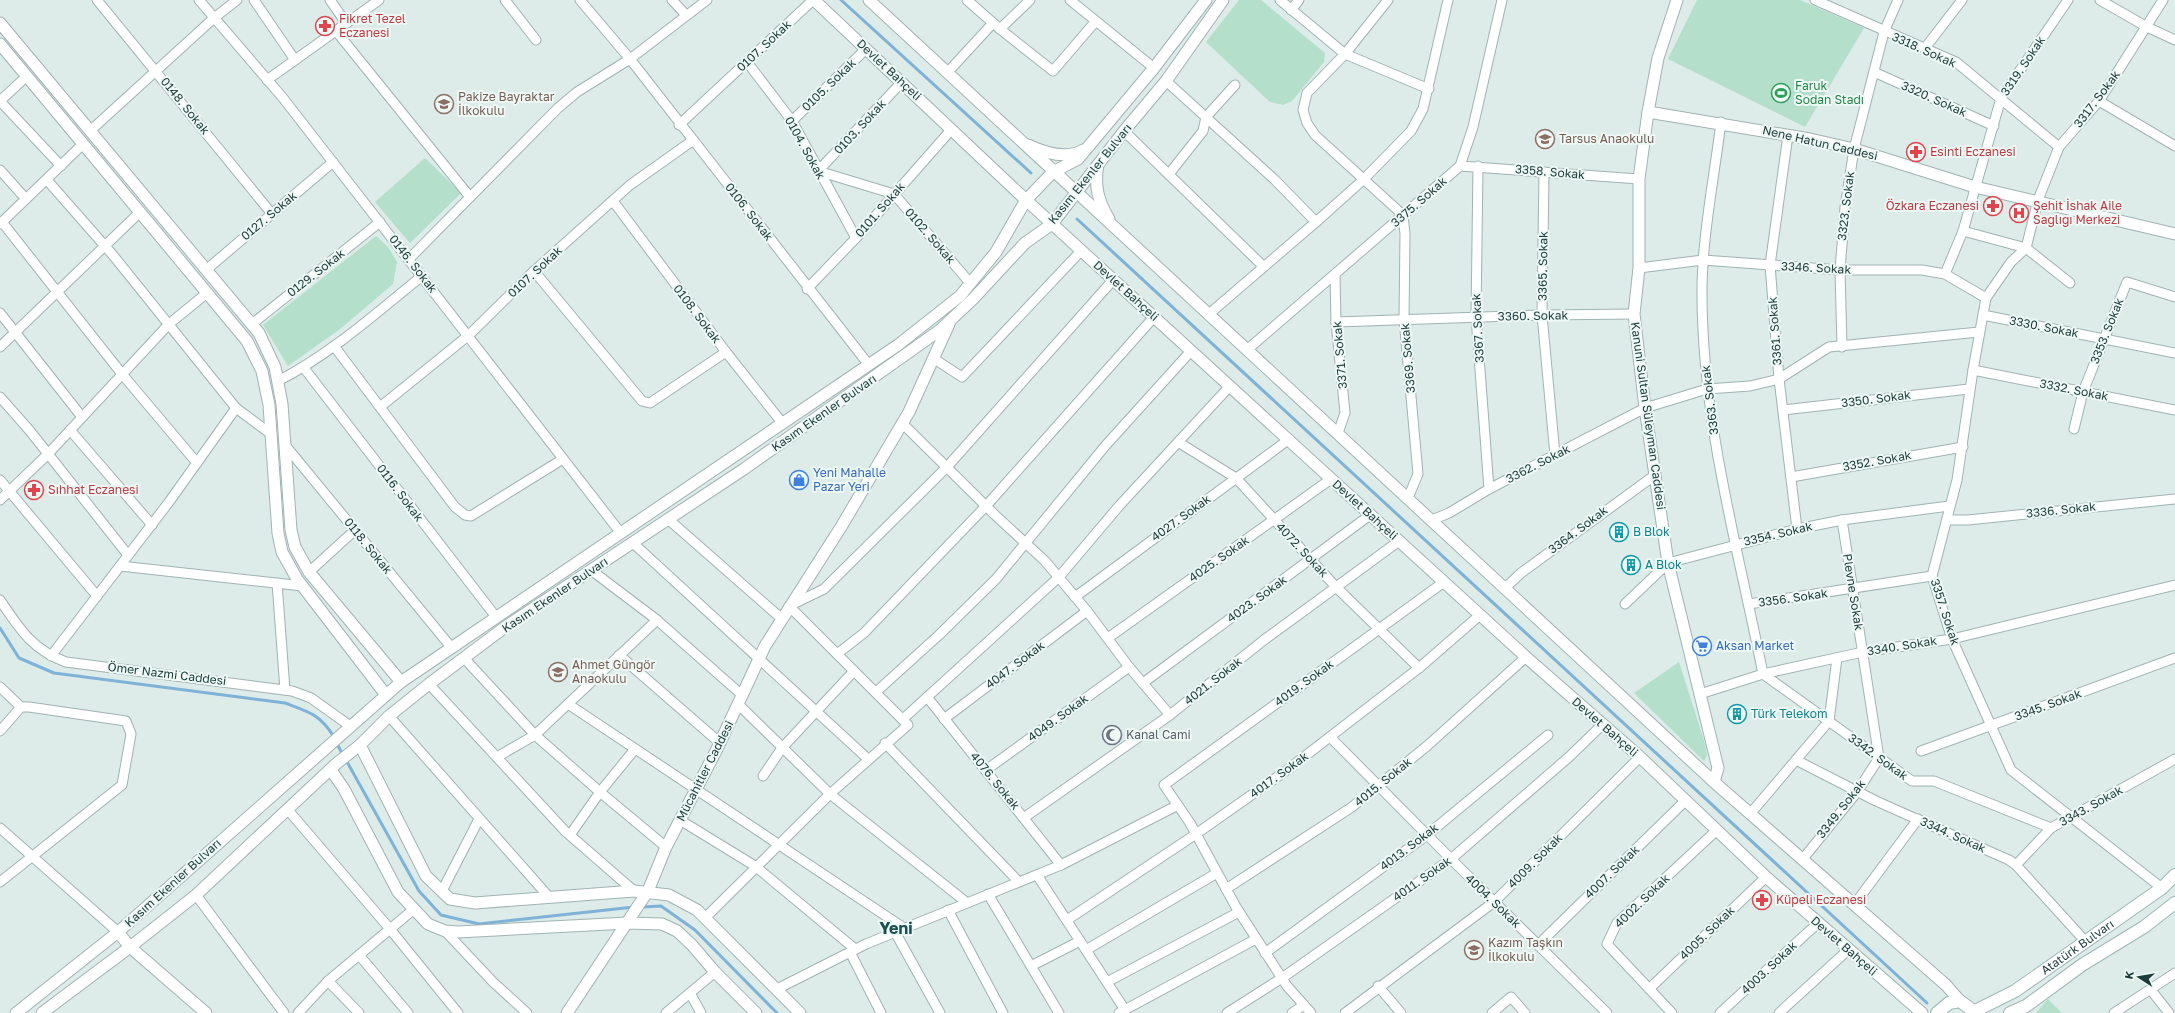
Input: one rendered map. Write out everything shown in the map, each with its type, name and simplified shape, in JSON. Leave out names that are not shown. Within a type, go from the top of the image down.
[{"type":"main road","name":"Atatürk Bulvarı","points":[[1976,1012],[2015,991],[2162,888],[2175,875]]},
{"type":"main road","name":"Atatürk Bulvarı","points":[[2010,1013],[2026,1006],[2082,965],[2144,927],[2175,903]]},
{"type":"main road","points":[[1937,1013],[1949,1003],[1960,1001],[1976,1012]]},
{"type":"street","name":"0148. Sokak","points":[[97,0],[272,214]]},
{"type":"street","name":"0146. Sokak","points":[[199,0],[267,80],[333,162],[469,335],[620,532]]},
{"type":"street","points":[[90,131],[214,18],[237,0]]},
{"type":"street","points":[[254,0],[295,60]]},
{"type":"street","points":[[330,0],[346,23]]},
{"type":"street","points":[[267,80],[379,0]]},
{"type":"street","points":[[505,0],[536,40]]},
{"type":"street","name":"0106. Sokak","points":[[580,0],[630,59],[679,125],[868,365]]},
{"type":"street","points":[[672,0],[686,15]]},
{"type":"street","points":[[409,259],[577,92],[630,59],[707,0]]},
{"type":"street","name":"Devlet Bahçeli","points":[[814,0],[1081,251],[1526,657],[1640,757],[1766,877],[1922,1013]]},
{"type":"street","name":"0107. Sokak","points":[[679,125],[814,0]]},
{"type":"street","points":[[868,0],[1075,193],[1248,349],[1504,589],[1714,782],[1946,985],[1960,1001]]},
{"type":"street","points":[[968,0],[1000,30],[1053,71],[1095,22]]},
{"type":"street","points":[[1000,30],[1030,0]]},
{"type":"street","points":[[1070,0],[1095,22],[1154,68]]},
{"type":"street","name":"Kasım Ekenler Bulvarı","points":[[16,1013],[118,932],[402,682],[620,532],[783,424],[911,335],[960,296],[996,252],[1026,200],[1053,172],[1078,159],[1154,68],[1206,0]]},
{"type":"street","name":"Kasım Ekenler Bulvarı","points":[[42,1013],[196,895],[334,766],[357,748],[389,716],[429,684],[508,625],[744,469],[940,330],[973,300],[1025,243],[1052,224],[1124,131],[1166,81],[1223,0]]},
{"type":"street","points":[[1280,0],[1345,54],[1429,89]]},
{"type":"street","points":[[1291,10],[1300,0]]},
{"type":"street","points":[[1388,0],[1345,54],[1307,93],[1303,110],[1307,123],[1315,135],[1403,215]]},
{"type":"street","points":[[1209,314],[1363,180],[1411,131],[1423,110],[1429,89],[1448,0]]},
{"type":"street","points":[[1460,166],[1473,127],[1502,0]]},
{"type":"street","name":"Kanuni Sultan Süleyman Caddesi","points":[[1677,0],[1658,58],[1648,112],[1639,179],[1639,268],[1634,314],[1645,408],[1668,563],[1718,768],[1714,782]]},
{"type":"street","name":"3323. Sokak","points":[[1842,347],[1840,270],[1845,207],[1854,149],[1884,32],[1898,0]]},
{"type":"street","points":[[1925,48],[1962,0]]},
{"type":"street","name":"3319. Sokak","points":[[1945,274],[1963,231],[2001,98],[2068,0]]},
{"type":"street","points":[[2100,0],[2146,27],[2175,40]]},
{"type":"street","name":"3317. Sokak","points":[[2038,200],[2059,147],[2099,101],[2163,0]]},
{"type":"street","name":"3318. Sokak","points":[[1819,1],[1884,32],[1956,62],[2059,147]]},
{"type":"street","points":[[0,23],[259,333],[275,367],[282,404],[291,530],[295,547],[309,572],[402,682]]},
{"type":"street","points":[[947,73],[993,23]]},
{"type":"street","points":[[336,31],[470,197]]},
{"type":"street","points":[[0,44],[247,341],[262,371],[269,406],[278,532],[282,552],[303,586],[386,695]]},
{"type":"street","name":"0105. Sokak","points":[[792,121],[866,49]]},
{"type":"street","name":"0104. Sokak","points":[[747,62],[792,121],[856,238]]},
{"type":"street","name":"3320. Sokak","points":[[1874,72],[1994,126]]},
{"type":"street","points":[[27,76],[0,101],[61,166]]},
{"type":"street","points":[[1166,81],[1275,180],[1316,222]]},
{"type":"street","name":"0103. Sokak","points":[[818,171],[901,83]]},
{"type":"street","points":[[1169,174],[1203,132],[1206,117],[1235,85]]},
{"type":"street","points":[[2099,101],[2175,146]]},
{"type":"street","name":"Nene Hatun Caddesi","points":[[1648,112],[1721,122],[1854,149],[1975,187],[2038,200],[2175,234]]},
{"type":"street","name":"3363. Sokak","points":[[1721,122],[1703,260],[1702,293],[1707,389],[1720,473],[1763,674]]},
{"type":"street","name":"0101. Sokak","points":[[807,289],[856,238],[951,130]]},
{"type":"street","points":[[1124,131],[1263,266]]},
{"type":"street","name":"3361. Sokak","points":[[1788,135],[1770,265],[1778,379],[1783,410],[1796,528]]},
{"type":"street","name":"0107. Sokak","points":[[380,407],[469,335],[534,271],[630,185],[692,141]]},
{"type":"street","points":[[1020,141],[1055,154],[1074,155],[1089,146]]},
{"type":"street","points":[[83,144],[1,223],[122,374],[197,463]]},
{"type":"street","name":"0127. Sokak","points":[[206,270],[333,162]]},
{"type":"street","points":[[1099,163],[1096,179],[1096,191],[1103,210],[1117,231]]},
{"type":"street","name":"3358. Sokak","points":[[1460,166],[1478,166],[1639,179]]},
{"type":"street","name":"3375. Sokak","points":[[1248,349],[1460,166]]},
{"type":"street","name":"3367. Sokak","points":[[1478,166],[1476,317],[1489,489]]},
{"type":"street","points":[[0,170],[26,199]]},
{"type":"street","points":[[818,171],[894,194]]},
{"type":"street","name":"3365. Sokak","points":[[1544,172],[1542,315],[1555,455]]},
{"type":"street","points":[[47,180],[104,245],[236,408],[271,434]]},
{"type":"street","name":"0102. Sokak","points":[[894,194],[971,284]]},
{"type":"street","points":[[2026,248],[2038,200]]},
{"type":"street","name":"0108. Sokak","points":[[613,201],[726,352],[783,424]]},
{"type":"street","points":[[0,347],[104,245],[140,212]]},
{"type":"street","name":"3369. Sokak","points":[[1403,215],[1405,234],[1404,319],[1418,474],[1408,498]]},
{"type":"street","name":"0129. Sokak","points":[[252,324],[380,222]]},
{"type":"street","points":[[1963,231],[2026,248],[2070,283]]},
{"type":"street","name":"3357. Sokak","points":[[2026,248],[2011,262],[1986,298],[1979,332],[1957,480],[1932,576],[1952,639],[2011,770],[2162,888]]},
{"type":"street","points":[[933,358],[962,377],[1081,251]]},
{"type":"street","name":"3346. Sokak","points":[[1639,268],[1703,260],[1840,270],[1922,270],[1945,274],[1986,298]]},
{"type":"street","points":[[534,271],[642,402],[650,404],[726,352]]},
{"type":"street","name":"3371. Sokak","points":[[1335,275],[1336,322],[1345,413],[1338,433]]},
{"type":"street","points":[[278,381],[304,368],[422,276]]},
{"type":"street","points":[[705,918],[755,866],[830,794],[908,725],[789,606],[824,589],[947,467],[1114,280]]},
{"type":"street","name":"3353. Sokak","points":[[2074,429],[2083,392],[2127,282],[2175,297]]},
{"type":"street","points":[[0,500],[48,454],[169,324],[207,293]]},
{"type":"street","points":[[0,313],[82,417]]},
{"type":"street","name":"3360. Sokak","points":[[1336,322],[1542,315],[1634,314]]},
{"type":"street","name":"3330. Sokak","points":[[1983,314],[2175,354]]},
{"type":"street","points":[[837,654],[864,633],[986,506],[1154,317]]},
{"type":"street","name":"Mücahitler Caddesi","points":[[567,1013],[648,891],[666,847],[720,743],[760,658],[789,606],[841,527],[902,423],[950,321]]},
{"type":"street","name":"3362. Sokak","points":[[1432,520],[1449,513],[1489,489],[1645,408],[1707,389],[1750,386],[1778,379],[1820,351],[1829,347],[1842,347],[1979,332]]},
{"type":"street","points":[[334,346],[455,508],[464,515],[471,516],[563,459]]},
{"type":"street","points":[[876,692],[939,635],[996,579],[1106,446],[1191,351]]},
{"type":"street","name":"0116. Sokak","points":[[304,368],[496,618]]},
{"type":"street","name":"3332. Sokak","points":[[1973,370],[2175,410]]},
{"type":"street","points":[[903,719],[1059,577],[1119,506],[1230,386]]},
{"type":"street","name":"3350. Sokak","points":[[1783,410],[1970,389]]},
{"type":"street","points":[[0,397],[48,454],[128,555]]},
{"type":"street","points":[[51,656],[152,525],[236,408]]},
{"type":"street","points":[[902,423],[986,506],[1045,561],[1087,611],[1129,667],[1170,715]]},
{"type":"street","points":[[70,430],[152,525]]},
{"type":"street","name":"4027. Sokak","points":[[1075,597],[1288,440]]},
{"type":"street","name":"4072. Sokak","points":[[1178,442],[1236,478],[1336,587],[1419,668]]},
{"type":"street","name":"0118. Sokak","points":[[285,445],[451,647]]},
{"type":"street","name":"3352. Sokak","points":[[1791,477],[1963,447]]},
{"type":"street","name":"3364. Sokak","points":[[1504,589],[1521,573],[1655,475]]},
{"type":"street","name":"4025. Sokak","points":[[1108,638],[1331,479]]},
{"type":"street","points":[[0,480],[10,490],[97,596]]},
{"type":"street","name":"3336. Sokak","points":[[1947,520],[1968,520],[2175,499]]},
{"type":"street","name":"3354. Sokak","points":[[1625,604],[1668,563],[1796,528],[1842,520],[1949,506]]},
{"type":"street","name":"4023. Sokak","points":[[1143,683],[1370,515]]},
{"type":"street","points":[[668,520],[782,619]]},
{"type":"street","name":"Plevne Sokak","points":[[1842,520],[1879,758]]},
{"type":"street","points":[[309,572],[355,530]]},
{"type":"street","name":"4021. Sokak","points":[[1025,817],[1170,715],[1264,640],[1399,541]]},
{"type":"street","points":[[633,543],[760,658],[868,759]]},
{"type":"street","points":[[120,566],[303,586]]},
{"type":"street","points":[[591,570],[657,620],[740,700],[782,748],[830,794],[966,902]]},
{"type":"street","name":"3356. Sokak","points":[[1749,604],[1932,576]]},
{"type":"street","name":"4019. Sokak","points":[[1178,805],[1164,785],[1444,582]]},
{"type":"street","points":[[277,583],[285,690]]},
{"type":"street","name":"3340. Sokak","points":[[1700,694],[1763,674],[1863,652],[1952,639],[2175,585]]},
{"type":"street","name":"Ömer Nazmi Caddesi","points":[[0,600],[28,640],[51,656],[66,662],[285,690],[311,698],[348,728]]},
{"type":"street","name":"4047. Sokak","points":[[944,719],[1087,611]]},
{"type":"street","name":"4017. Sokak","points":[[1067,920],[1196,834],[1288,770],[1419,668],[1480,615]]},
{"type":"street","points":[[497,757],[535,735],[657,620]]},
{"type":"street","points":[[619,655],[720,743]]},
{"type":"street","name":"4015. Sokak","points":[[1226,889],[1352,807],[1427,746],[1526,657]]},
{"type":"street","points":[[464,658],[535,735],[666,847]]},
{"type":"street","points":[[1750,814],[1829,721],[1838,658]]},
{"type":"street","name":"3345. Sokak","points":[[1921,751],[2175,658]]},
{"type":"street","name":"4049. Sokak","points":[[986,770],[1129,667]]},
{"type":"street","points":[[763,776],[782,748],[854,671]]},
{"type":"street","name":"3342. Sokak","points":[[1763,674],[1912,781],[1934,781],[2051,828]]},
{"type":"street","points":[[429,684],[570,835],[634,891]]},
{"type":"street","points":[[0,687],[21,707],[126,722],[131,734],[122,785],[0,882]]},
{"type":"street","name":"4076. Sokak","points":[[927,697],[1025,817],[1062,865]]},
{"type":"street","points":[[568,704],[904,928]]},
{"type":"street","points":[[0,731],[21,707]]},
{"type":"street","points":[[389,716],[549,897]]},
{"type":"street","name":"4011. Sokak","points":[[1227,1013],[1282,978],[1451,859],[1569,757],[1602,725]]},
{"type":"street","name":"4013. Sokak","points":[[1265,953],[1427,835],[1548,735]]},
{"type":"street","name":"4004. Sokak","points":[[1330,737],[1607,1013]]},
{"type":"street","points":[[886,744],[1019,882]]},
{"type":"street","points":[[357,748],[426,876],[450,899],[475,903],[634,891],[648,891],[669,895],[697,910],[800,1013]]},
{"type":"street","points":[[570,835],[600,792],[635,748]]},
{"type":"street","name":"4009. Sokak","points":[[1345,1013],[1378,986],[1494,902],[1640,757]]},
{"type":"street","name":"3349. Sokak","points":[[1802,860],[1857,792],[1879,758]]},
{"type":"street","name":"3343. Sokak","points":[[2016,864],[2051,828],[2175,759]]},
{"type":"street","name":"3344. Sokak","points":[[1796,760],[1857,792],[2016,864],[2086,942]]},
{"type":"street","points":[[334,766],[398,892],[428,924],[445,931],[493,982],[527,1013]]},
{"type":"street","name":"4007. Sokak","points":[[1539,944],[1685,800]]},
{"type":"street","points":[[777,989],[853,950],[966,902],[1062,865],[1178,805],[1256,939],[1282,978],[1311,1013]]},
{"type":"street","points":[[288,810],[390,929],[458,1013]]},
{"type":"street","points":[[442,891],[479,819]]},
{"type":"street","points":[[680,820],[755,866],[853,950],[881,1013]]},
{"type":"street","points":[[1854,905],[1918,820]]},
{"type":"street","points":[[0,828],[118,932],[130,947],[204,1012]]},
{"type":"street","name":"4002. Sokak","points":[[1672,1013],[1607,944],[1611,932],[1617,923],[1717,830]]},
{"type":"street","points":[[1086,950],[1218,873]]},
{"type":"street","points":[[1037,875],[1107,982],[1122,1011],[1136,1009],[1256,939]]},
{"type":"street","name":"4005. Sokak","points":[[1649,989],[1766,877]]},
{"type":"street","points":[[988,894],[1059,1013]]},
{"type":"street","points":[[196,895],[284,1013]]},
{"type":"street","points":[[298,1013],[328,981],[414,909]]},
{"type":"street","points":[[948,910],[1003,1013]]},
{"type":"street","points":[[1107,982],[1239,912]]},
{"type":"street","points":[[445,931],[628,923],[662,924],[677,931],[756,1013]]},
{"type":"street","name":"4003. Sokak","points":[[1720,1013],[1818,923]]},
{"type":"street","points":[[895,932],[940,1013]]},
{"type":"street","points":[[1031,966],[1080,940]]},
{"type":"street","points":[[1779,1013],[1848,950]]},
{"type":"street","points":[[359,955],[408,1013]]},
{"type":"street","points":[[666,1013],[715,972]]},
{"type":"street","points":[[2114,1013],[2175,974]]},
{"type":"street","points":[[328,981],[359,1013]]},
{"type":"street","points":[[1378,986],[1401,1013]]},
{"type":"street","points":[[2151,990],[2169,1013]]},
{"type":"street","points":[[690,993],[701,1013]]},
{"type":"street","points":[[1492,1013],[1511,997],[1525,1013]]},
{"type":"street","points":[[1292,1013],[1304,1005]]},
{"type":"green space","points":[[1239,0],[1261,0],[1325,53],[1324,62],[1292,101],[1283,105],[1270,102],[1206,42]]},
{"type":"green space","name":"Faruk Sodan Stadı","points":[[1697,0],[1800,0],[1864,28],[1805,127],[1668,59]]},
{"type":"green space","points":[[425,158],[461,193],[410,243],[375,202]]},
{"type":"green space","points":[[376,236],[388,247],[397,262],[393,284],[340,329],[288,366],[263,325]]},
{"type":"green space","points":[[1679,662],[1705,744],[1707,755],[1704,761],[1634,693]]},
{"type":"green space","points":[[2048,999],[2062,1013],[2036,1013]]},
{"type":"waterway","points":[[841,0],[1031,173]]},
{"type":"waterway","points":[[1077,219],[1927,1003]]},
{"type":"waterway","points":[[0,628],[19,658],[54,673],[285,703],[307,712],[319,719],[324,723],[334,737]]},
{"type":"waterway","points":[[336,742],[343,755]]},
{"type":"waterway","points":[[346,760],[419,891],[441,915],[479,924],[634,907]]},
{"type":"waterway","points":[[642,907],[661,906],[695,930],[777,1013]]},
{"type":"place","name":"Fikret Tezel Eczanesi","points":[[325,26]]},
{"type":"place","name":"Faruk Sodan Stadı","points":[[1781,93]]},
{"type":"place","name":"Pakize Bayraktar İlkokulu","points":[[444,104]]},
{"type":"place","name":"Tarsus Anaokulu","points":[[1545,139]]},
{"type":"place","name":"Esinti Eczanesi","points":[[1916,152]]},
{"type":"place","name":"Özkara Eczanesi","points":[[1993,206]]},
{"type":"place","name":"Şehit İshak Aile Sağlığı Merkezi","points":[[2019,213]]},
{"type":"place","name":"Yeni Mahalle Pazar Yeri","points":[[799,480]]},
{"type":"place","name":"Sıhhat Eczanesi","points":[[34,490]]},
{"type":"place","name":"B Blok","points":[[1619,532]]},
{"type":"place","name":"A Blok","points":[[1631,565]]},
{"type":"place","name":"Aksan Market","points":[[1702,646]]},
{"type":"place","name":"Ahmet Güngör Anaokulu","points":[[558,672]]},
{"type":"place","name":"Türk Telekom","points":[[1737,714]]},
{"type":"place","name":"Kanal Cami","points":[[1112,735]]},
{"type":"place","name":"Küpeli Eczanesi","points":[[1762,900]]},
{"type":"place","name":"Kazım Taşkın İlkokulu","points":[[1474,950]]},
{"type":"district","name":"Yeni","points":[[896,928]]}]
